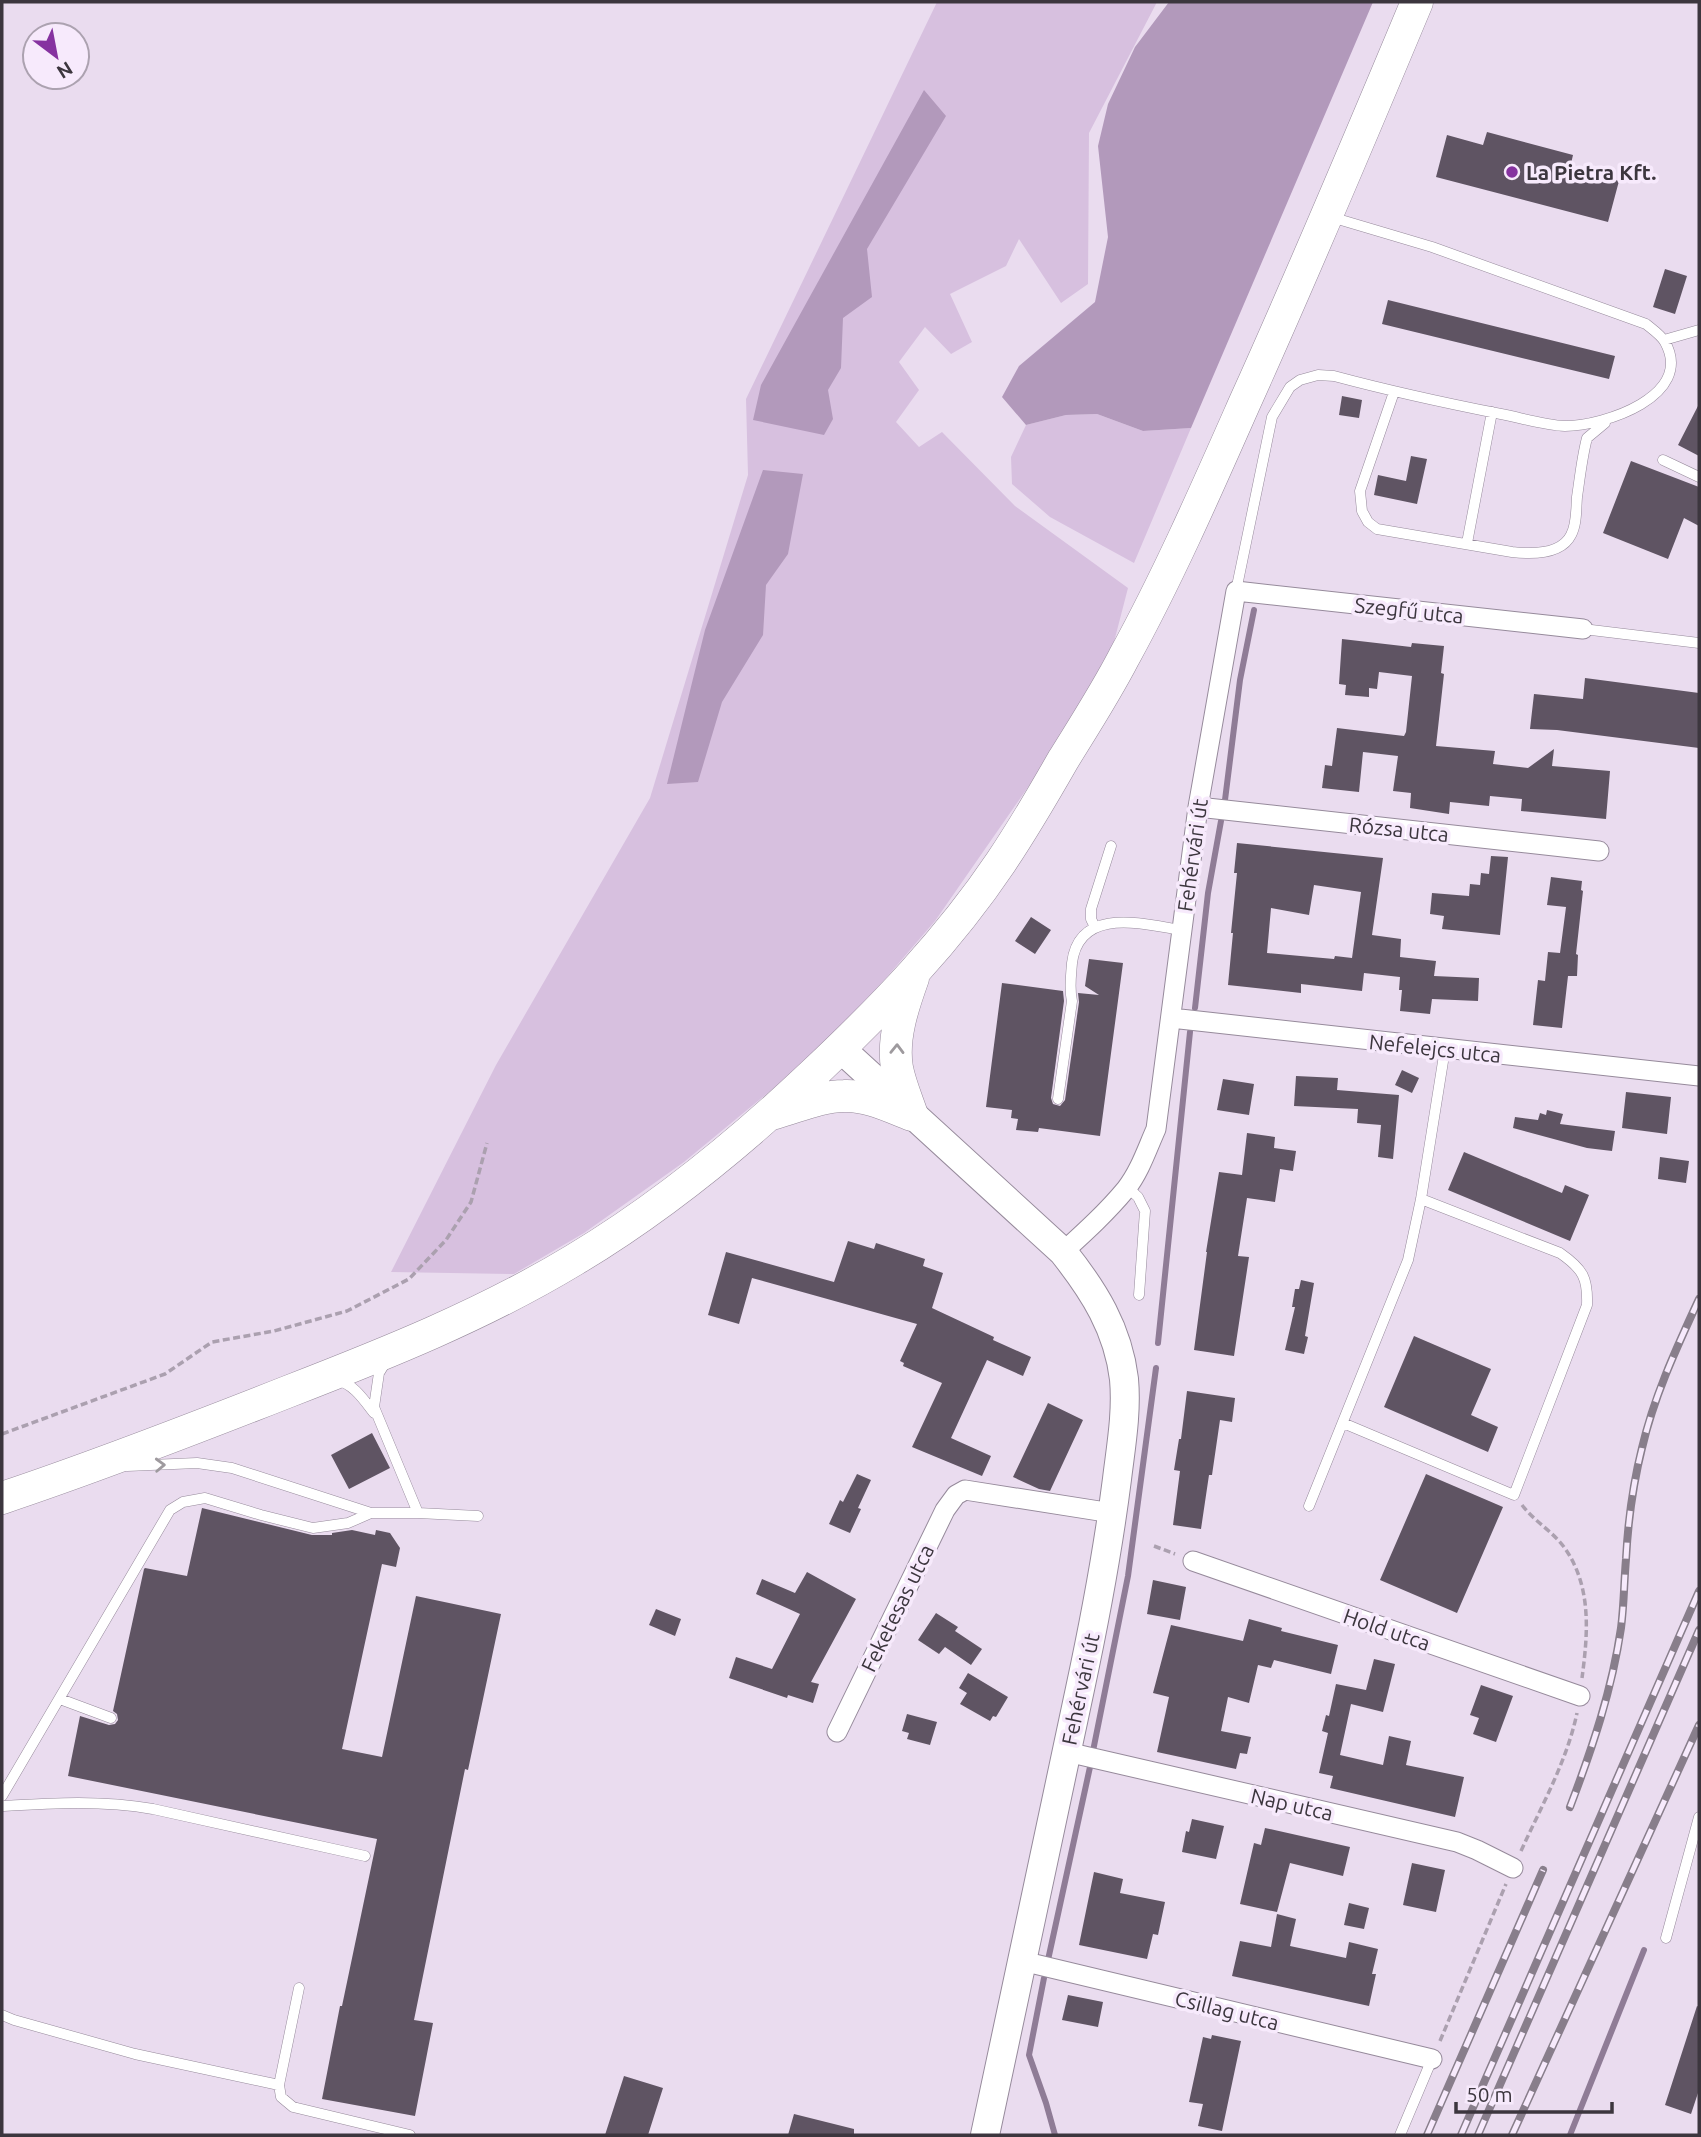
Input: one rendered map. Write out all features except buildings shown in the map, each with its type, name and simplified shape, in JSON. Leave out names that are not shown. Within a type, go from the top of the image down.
[{"type":"main road","points":[[2,1498],[91,1468],[393,1351],[489,1306],[569,1263],[628,1227],[702,1172],[771,1114],[915,972],[1000,864],[1122,662],[1189,527],[1327,216],[1417,2]]},
{"type":"main road","points":[[912,1115],[897,1069],[896,1045],[902,1009],[915,972]]},
{"type":"main road","name":"Fehérvári út","points":[[840,1048],[1063,1252],[1096,1296],[1109,1320],[1124,1377],[1126,1404],[1098,1605],[985,2135]]},
{"type":"main road","points":[[771,1114],[831,1097],[847,1096],[876,1101],[912,1115]]},
{"type":"street","name":"Szegfű utca","points":[[1236,592],[1583,629]]},
{"type":"street","name":"Fehérvári út","points":[[1063,1252],[1100,1218],[1127,1188],[1142,1163],[1156,1129],[1198,807],[1236,592]]},
{"type":"street","name":"Rózsa utca","points":[[1198,807],[1599,851]]},
{"type":"street","name":"Nefelejcs utca","points":[[1171,1018],[1699,1076]]},
{"type":"street","name":"Feketesas utca","points":[[836,1732],[945,1510],[956,1495],[965,1490],[1112,1513]]},
{"type":"street","name":"Hold utca","points":[[1193,1561],[1580,1696]]},
{"type":"street","name":"Nap utca","points":[[1066,1752],[1457,1842],[1513,1868]]},
{"type":"street","name":"Csillag utca","points":[[1023,1961],[1432,2059]]},
{"type":"lane","points":[[1327,216],[1432,247],[1646,324],[1664,340],[1671,357],[1668,378],[1658,392],[1643,404],[1596,428],[1587,438],[1571,536],[1561,546],[1552,550],[1525,553],[1377,529],[1368,522],[1362,511],[1360,491],[1394,392]]},
{"type":"lane","points":[[1664,340],[1699,330]]},
{"type":"lane","name":"Fehérvári út","points":[[1236,592],[1272,417],[1290,387],[1309,377],[1334,376],[1394,392],[1563,426],[1587,424],[1614,417]]},
{"type":"lane","points":[[1467,543],[1492,412]]},
{"type":"lane","points":[[1663,460],[1699,477]]},
{"type":"lane","points":[[1583,629],[1699,643]]},
{"type":"lane","points":[[1095,927],[1091,919],[1091,909],[1111,846]]},
{"type":"lane","points":[[1058,1099],[1072,1001],[1069,989],[1073,956],[1081,940],[1095,927],[1113,921],[1181,930]]},
{"type":"lane","points":[[1309,1506],[1408,1260],[1446,1049]]},
{"type":"lane","points":[[1127,1188],[1138,1197],[1144,1211],[1139,1295]]},
{"type":"lane","points":[[1343,1423],[1514,1495],[1587,1305],[1588,1288],[1585,1276],[1560,1253],[1421,1199]]},
{"type":"lane","points":[[393,1351],[379,1373],[374,1407],[418,1513]]},
{"type":"lane","points":[[307,1384],[332,1380],[345,1382],[361,1396],[382,1425]]},
{"type":"lane","points":[[91,1468],[197,1464],[232,1468],[371,1513],[478,1516]]},
{"type":"lane","points":[[2,1796],[170,1510],[183,1502],[205,1498],[313,1528],[348,1523],[371,1513]]},
{"type":"lane","points":[[60,1699],[111,1718]]},
{"type":"lane","points":[[2,1806],[119,1803],[365,1856]]},
{"type":"lane","points":[[1666,1938],[1699,1817]]},
{"type":"lane","points":[[299,1989],[279,2085],[281,2097],[293,2107],[410,2135]]},
{"type":"lane","points":[[2,2015],[135,2054],[279,2085]]},
{"type":"lane","points":[[1400,2135],[1432,2059]]},
{"type":"path","points":[[2,1434],[165,1374],[212,1342],[274,1331],[347,1311],[409,1279],[446,1240],[471,1202],[487,1143]]},
{"type":"path","points":[[1432,2059],[1513,1868],[1563,1759],[1573,1733],[1580,1696],[1587,1633],[1587,1608],[1581,1581],[1565,1549],[1514,1495]]},
{"type":"shaded area","points":[[937,2],[1157,2],[1089,133],[1088,284],[1061,303],[1019,239],[1006,266],[950,294],[972,342],[951,354],[925,327],[899,362],[919,390],[896,422],[919,447],[942,432],[1015,506],[1128,588],[1114,642],[1079,707],[1042,767],[935,921],[826,1042],[786,1078],[684,1162],[584,1233],[514,1274],[391,1272],[496,1065],[650,798],[748,475],[746,399]]},
{"type":"shaded area","points":[[1169,2],[1373,2],[1191,428],[1143,431],[1097,414],[1066,415],[1026,425],[1002,397],[1019,366],[1095,302],[1108,237],[1098,146],[1108,104],[1135,47]]},
{"type":"shaded area","points":[[924,90],[946,116],[867,249],[872,297],[843,318],[841,368],[828,390],[833,419],[824,435],[753,420],[761,385]]},
{"type":"shaded area","points":[[1097,414],[1143,431],[1191,428],[1134,563],[1050,517],[1012,484],[1011,457],[1026,425],[1066,415]]},
{"type":"shaded area","points":[[763,470],[803,474],[788,554],[766,585],[763,635],[722,702],[698,782],[667,784],[705,630]]},
{"type":"waterway","points":[[1225,800],[1240,680],[1254,610]]},
{"type":"waterway","points":[[1195,1008],[1208,893],[1221,821]]},
{"type":"waterway","points":[[1158,1343],[1190,1032]]},
{"type":"waterway","points":[[1093,1751],[1128,1576],[1156,1368]]},
{"type":"waterway","points":[[1048,1960],[1090,1767]]},
{"type":"waterway","points":[[1570,2135],[1644,1950]]},
{"type":"waterway","points":[[1044,1978],[1029,2055],[1055,2135]]},
{"type":"railway","points":[[1570,1807],[1600,1719],[1617,1651],[1630,1517],[1642,1448],[1674,1354],[1699,1299]]},
{"type":"railway","points":[[1461,2135],[1699,1591]]},
{"type":"railway","points":[[1478,2135],[1699,1630]]},
{"type":"railway","points":[[1512,2135],[1699,1725]]},
{"type":"railway","points":[[1427,2135],[1543,1870]]},
{"type":"place","name":"La Pietra Kft.","points":[[1512,172]]}]
